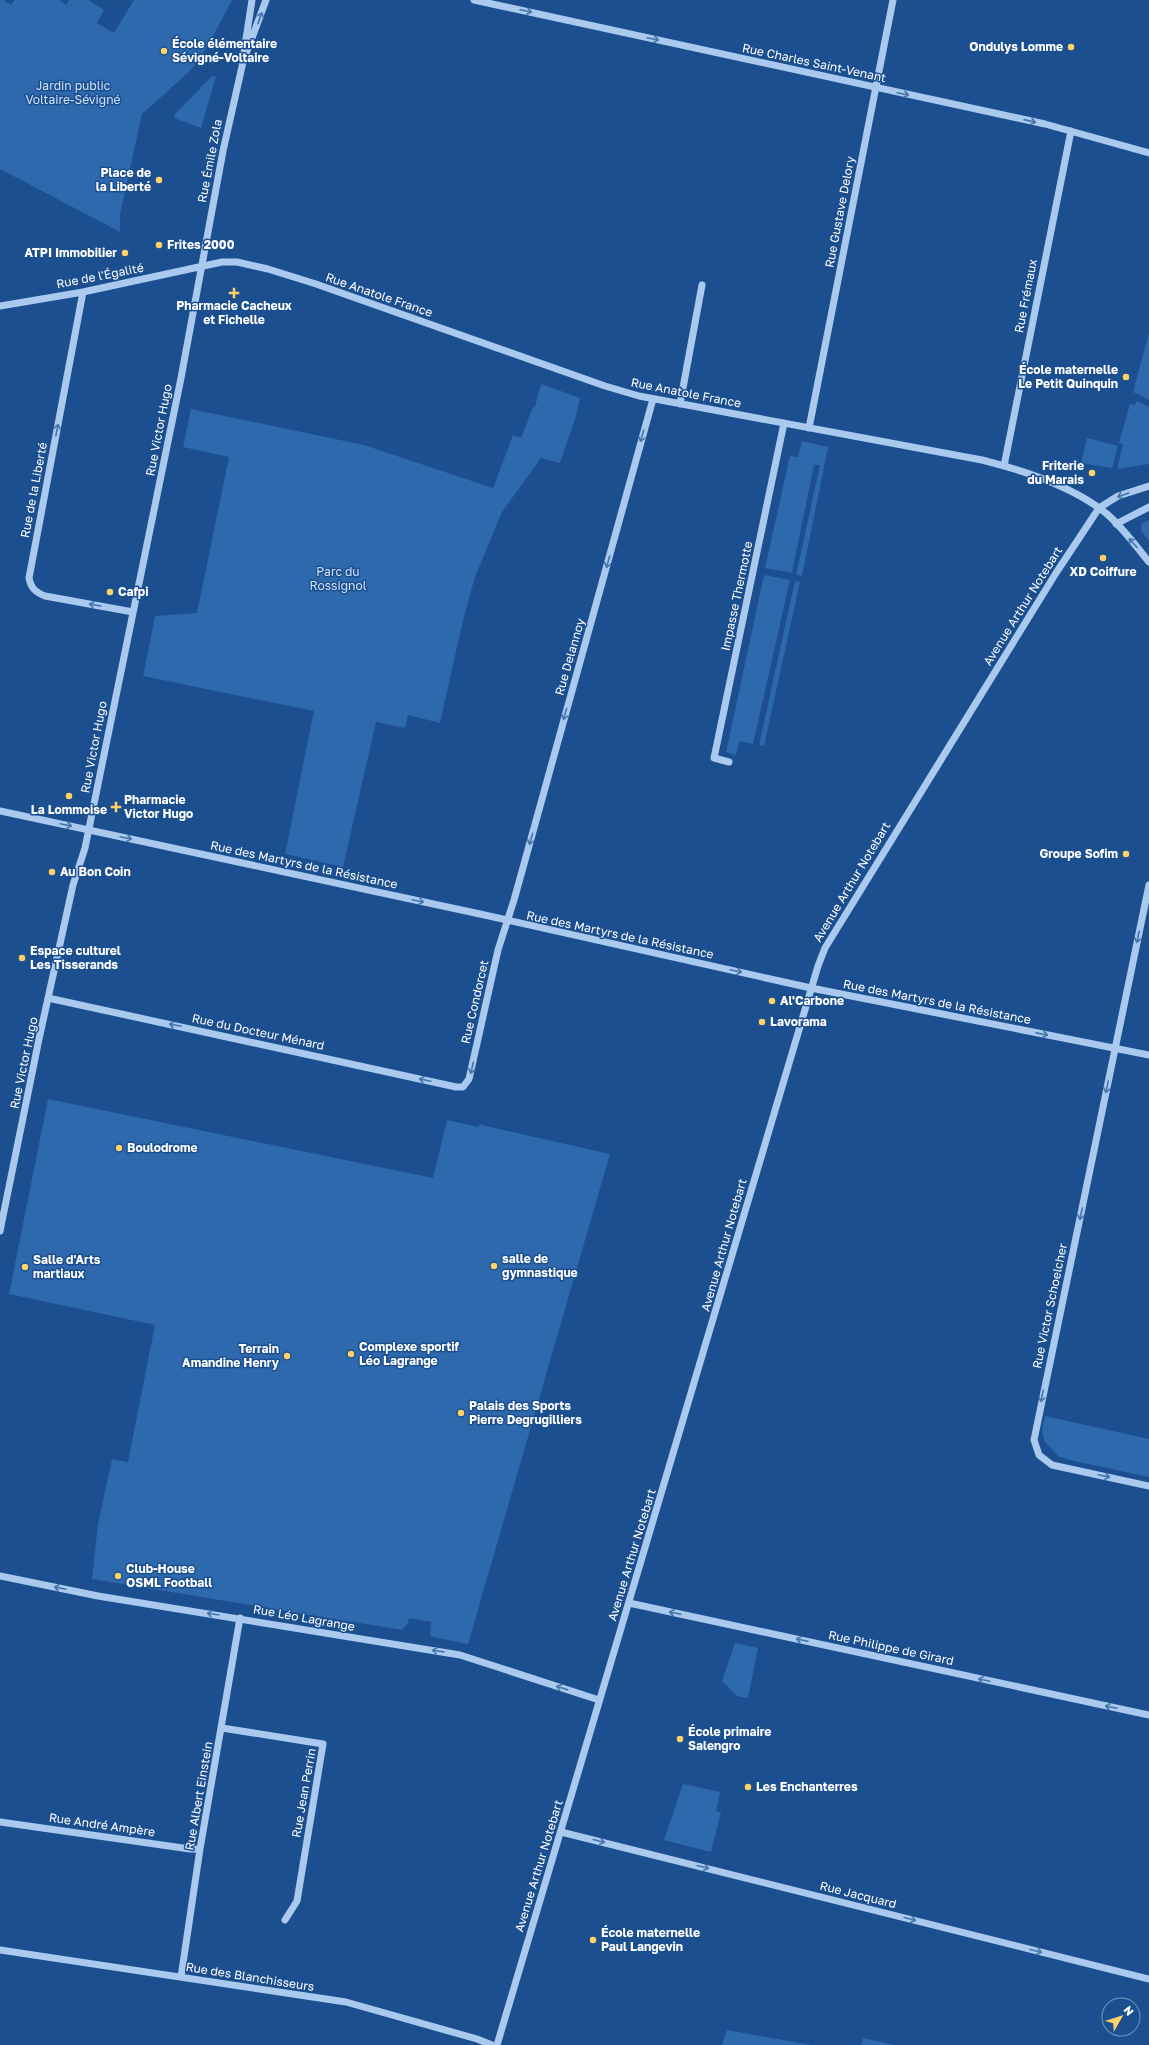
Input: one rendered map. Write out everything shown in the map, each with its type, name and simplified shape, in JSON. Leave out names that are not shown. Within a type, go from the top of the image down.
[{"type":"street","name":"Rue Émile Zola","points":[[203,266],[223,151],[243,62],[247,26],[252,0]]},
{"type":"street","name":"Rue Émile Zola","points":[[243,62],[266,0]]},
{"type":"street","name":"Rue Charles Saint-Venant","points":[[474,0],[1071,132],[1149,153]]},
{"type":"street","name":"Rue Gustave Delory","points":[[809,428],[893,0]]},
{"type":"street","name":"Rue Frémaux","points":[[1004,466],[1071,132]]},
{"type":"street","name":"Rue Anatole France","points":[[203,266],[222,262],[237,262],[268,269],[605,386],[653,399],[1004,466],[1040,479],[1099,508],[1116,524],[1149,562]]},
{"type":"street","name":"Rue de l'Égalité","points":[[0,306],[82,292],[203,266]]},
{"type":"street","name":"Rue Victor Hugo","points":[[0,1231],[73,885],[85,848],[203,266]]},
{"type":"street","points":[[680,404],[702,285]]},
{"type":"street","name":"Rue de la Liberté","points":[[82,292],[29,578],[31,587],[36,592],[45,596],[133,612]]},
{"type":"street","name":"Rue Delannoy","points":[[507,921],[653,399]]},
{"type":"street","name":"Impasse Thermotte","points":[[729,762],[714,758],[784,423]]},
{"type":"street","points":[[1099,508],[1118,496],[1149,486]]},
{"type":"street","points":[[1116,524],[1149,507]]},
{"type":"street","name":"Avenue Arthur Notebart","points":[[497,2045],[811,988],[825,948],[837,926],[1056,573],[1099,508]]},
{"type":"street","name":"Rue des Martyrs de la Résistance","points":[[0,811],[811,988],[1149,1055]]},
{"type":"street","name":"Rue Victor Schoelcher","points":[[1149,885],[1034,1440],[1039,1455],[1052,1464],[1149,1486]]},
{"type":"street","name":"Rue Condorcet","points":[[463,1087],[469,1079],[498,950],[507,921]]},
{"type":"street","name":"Rue du Docteur Ménard","points":[[48,998],[456,1087],[463,1087]]},
{"type":"street","name":"Rue Léo Lagrange","points":[[0,1576],[98,1596],[460,1655],[599,1700]]},
{"type":"street","name":"Rue Philippe de Girard","points":[[629,1603],[1149,1715]]},
{"type":"street","name":"Rue Albert Einstein","points":[[181,1977],[200,1849],[240,1618]]},
{"type":"street","name":"Rue Jean Perrin","points":[[222,1728],[323,1744],[296,1901],[285,1920]]},
{"type":"street","name":"Rue André Ampère","points":[[0,1822],[190,1849],[200,1849]]},
{"type":"street","name":"Rue Jacquard","points":[[561,1832],[1149,1979]]},
{"type":"street","name":"Rue des Blanchisseurs","points":[[0,1950],[346,2002],[477,2039],[492,2045]]},
{"type":"green space","name":"Jardin public Voltaire-Sévigné","points":[[0,0],[4,0],[11,5],[15,0],[59,0],[66,5],[69,0],[88,0],[104,10],[97,23],[114,33],[134,0],[232,0],[208,46],[190,71],[142,114],[120,214],[120,232],[0,169]]},
{"type":"green space","points":[[212,76],[216,76],[201,128],[174,118],[175,114]]},
{"type":"green space","points":[[1149,333],[1149,400],[1133,392]]},
{"type":"green space","name":"Parc du Rossignol","points":[[541,384],[580,398],[576,416],[560,463],[541,458],[502,512],[475,577],[463,620],[440,723],[408,715],[405,728],[376,722],[343,867],[285,854],[314,711],[143,676],[155,616],[197,613],[229,457],[183,447],[191,409],[364,445],[493,488],[513,435],[521,438],[533,407],[535,407]]},
{"type":"green space","points":[[1137,401],[1149,407],[1149,464],[1117,469],[1123,444],[1119,443],[1130,404],[1135,405]]},
{"type":"green space","points":[[1087,438],[1118,446],[1112,468],[1081,463]]},
{"type":"green space","points":[[802,441],[828,447],[802,576],[796,575],[820,465],[814,465],[792,573],[765,568],[790,456],[798,457]]},
{"type":"green space","points":[[1149,520],[1149,540],[1141,531],[1141,524]]},
{"type":"green space","points":[[764,575],[790,580],[753,744],[739,741],[736,755],[726,752]]},
{"type":"green space","points":[[795,581],[800,582],[764,746],[759,745]]},
{"type":"green space","name":"Complexe sportif Léo Lagrange","points":[[48,1099],[433,1178],[447,1120],[478,1127],[479,1124],[610,1154],[468,1644],[433,1637],[430,1635],[431,1622],[409,1618],[408,1623],[402,1630],[92,1579],[98,1524],[112,1459],[128,1462],[155,1325],[9,1294]]},
{"type":"green space","points":[[1045,1416],[1149,1439],[1149,1477],[1074,1461],[1058,1456],[1045,1442],[1043,1436],[1042,1430]]},
{"type":"green space","points":[[735,1643],[758,1648],[748,1698],[737,1696],[722,1681]]},
{"type":"green space","points":[[683,1784],[720,1792],[716,1811],[721,1812],[711,1852],[664,1840]]},
{"type":"green space","points":[[727,2030],[811,2045],[722,2045]]},
{"type":"green space","points":[[863,2038],[894,2045],[861,2045]]},
{"type":"place","name":"Ondulys Lomme","points":[[1071,47]]},
{"type":"place","name":"École élémentaire Sévigné-Voltaire","points":[[164,51]]},
{"type":"place","name":"Place de la Liberté","points":[[159,180]]},
{"type":"place","name":"Frites 2000","points":[[159,245]]},
{"type":"place","name":"ATPI Immobilier","points":[[125,253]]},
{"type":"place","name":"Pharmacie Cacheux et Fichelle","points":[[234,293]]},
{"type":"place","name":"École maternelle Le Petit Quinquin","points":[[1126,377]]},
{"type":"place","name":"Friterie du Marais","points":[[1092,473]]},
{"type":"place","name":"XD Coiffure","points":[[1103,558]]},
{"type":"place","name":"Cafpi","points":[[110,592]]},
{"type":"place","name":"La Lommoise","points":[[69,796]]},
{"type":"place","name":"Pharmacie Victor Hugo","points":[[116,807]]},
{"type":"place","name":"Groupe Sofim","points":[[1126,854]]},
{"type":"place","name":"Au Bon Coin","points":[[52,872]]},
{"type":"place","name":"Espace culturel Les Tisserands","points":[[22,958]]},
{"type":"place","name":"Al'Carbone","points":[[772,1001]]},
{"type":"place","name":"Lavorama","points":[[762,1022]]},
{"type":"place","name":"Boulodrome","points":[[119,1148]]},
{"type":"place","name":"salle de gymnastique","points":[[494,1266]]},
{"type":"place","name":"Salle d'Arts martiaux","points":[[25,1267]]},
{"type":"place","name":"Complexe sportif Léo Lagrange","points":[[351,1354]]},
{"type":"place","name":"Terrain Amandine Henry","points":[[287,1356]]},
{"type":"place","name":"Palais des Sports Pierre Degrugilliers","points":[[461,1413]]},
{"type":"place","name":"Club-House OSML Football","points":[[118,1576]]},
{"type":"place","name":"École primaire Salengro","points":[[680,1739]]},
{"type":"place","name":"Les Enchanterres","points":[[748,1787]]},
{"type":"place","name":"École maternelle Paul Langevin","points":[[593,1940]]}]
